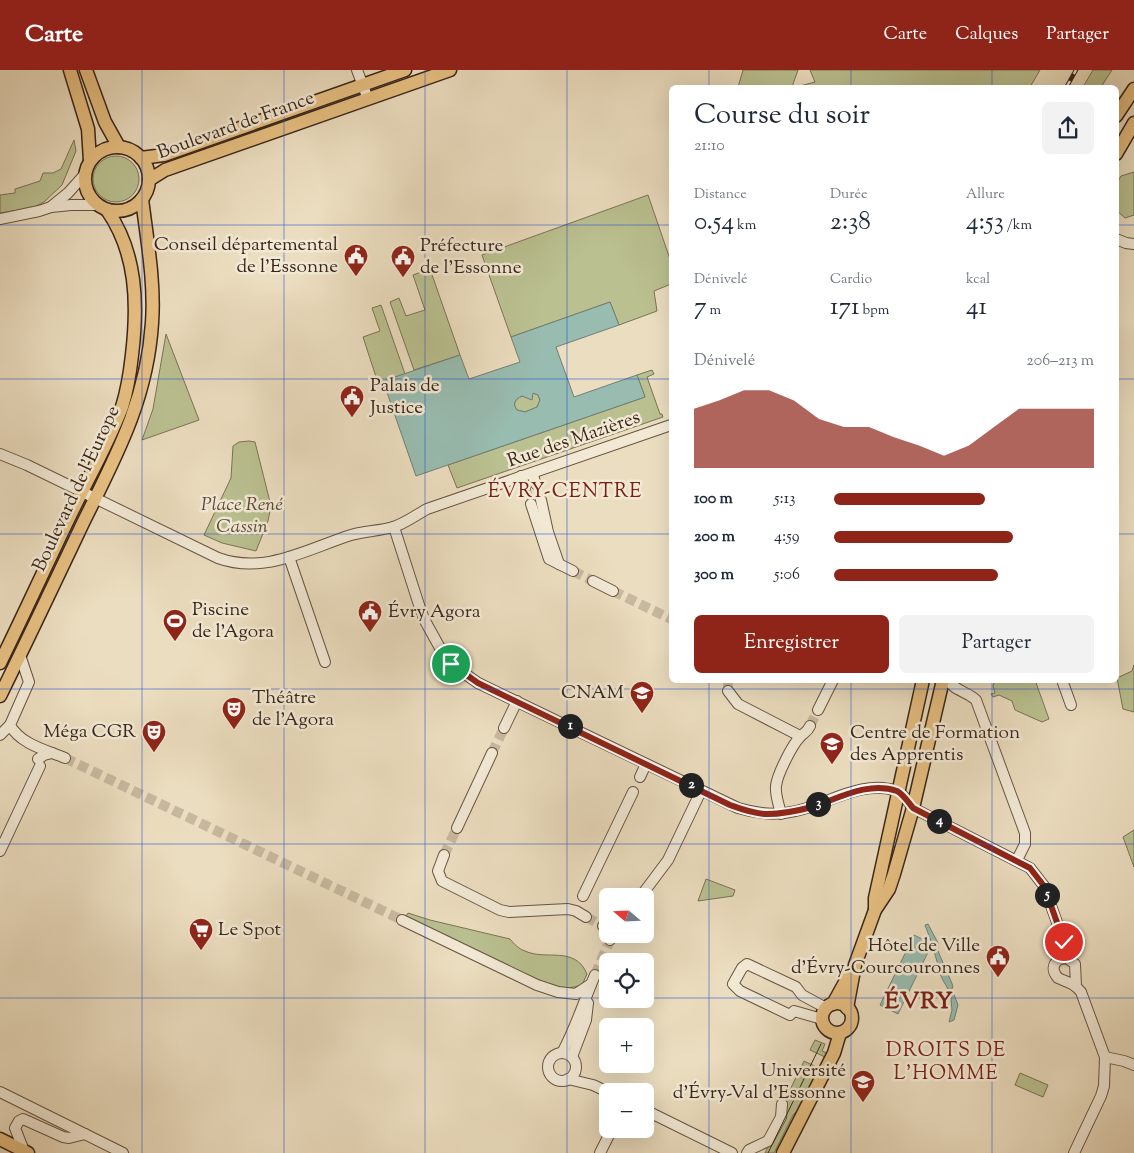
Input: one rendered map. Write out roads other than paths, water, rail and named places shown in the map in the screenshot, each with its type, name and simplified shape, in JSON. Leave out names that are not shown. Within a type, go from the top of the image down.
[{"type":"main road","points":[[70,70],[88,129],[90,161],[85,174],[84,183],[86,191],[102,208],[118,211],[129,209],[142,199],[147,190],[149,180],[147,168],[141,158],[131,150],[118,147],[102,150],[90,161]]},
{"type":"main road","points":[[86,70],[105,122],[118,147]]},
{"type":"main road","name":"Boulevard de France","points":[[141,158],[164,155],[406,70]]},
{"type":"main road","name":"Boulevard de France","points":[[149,180],[165,170],[450,70]]},
{"type":"main road","points":[[1119,112],[1134,89]]},
{"type":"main road","points":[[1119,149],[1134,123]]},
{"type":"main road","name":"Boulevard de l'Europe","points":[[0,696],[96,498],[135,412],[144,378],[152,323],[152,291],[142,199]]},
{"type":"main road","name":"Boulevard de l'Europe","points":[[0,663],[109,438],[122,405],[129,376],[135,331],[135,288],[128,251],[116,224],[102,208]]},
{"type":"main road","points":[[875,910],[875,898],[921,683]]},
{"type":"main road","points":[[855,965],[827,1010],[826,1028],[830,1032],[840,1033],[848,1028],[852,1020],[847,1008],[855,965],[875,910],[889,889],[913,808],[943,683]]},
{"type":"main road","points":[[827,1010],[843,1005],[847,1008]]},
{"type":"main road","points":[[783,1153],[834,1053],[840,1033]]},
{"type":"main road","points":[[1,1142],[27,1152]]},
{"type":"street","points":[[357,70],[368,98]]},
{"type":"street","points":[[51,207],[68,193],[85,174]]},
{"type":"street","points":[[0,219],[51,207],[71,205],[102,208]]},
{"type":"street","points":[[1119,240],[1134,244]]},
{"type":"street","name":"Rue des Mazières","points":[[0,454],[27,465],[227,561],[252,565],[273,562],[352,535],[394,527],[426,509],[669,426]]},
{"type":"street","points":[[521,476],[530,486],[532,473]]},
{"type":"street","points":[[536,502],[559,564],[573,571]]},
{"type":"street","points":[[394,527],[418,605],[440,648]]},
{"type":"street","points":[[289,557],[325,662]]},
{"type":"street","points":[[593,581],[613,591]]},
{"type":"street","points":[[0,734],[10,725],[29,682],[20,655]]},
{"type":"street","points":[[451,664],[468,677],[730,805],[745,810],[766,814],[781,814],[811,807],[862,789],[873,788],[899,792],[913,808],[1030,868],[1044,886],[1064,942],[1064,958]]},
{"type":"street","points":[[818,710],[831,683]]},
{"type":"street","points":[[950,683],[951,686],[971,695],[976,700],[1025,832],[1025,844],[1017,860]]},
{"type":"street","points":[[1063,683],[1071,705]]},
{"type":"street","points":[[728,691],[738,704],[800,736]]},
{"type":"street","points":[[504,728],[517,701]]},
{"type":"street","points":[[10,725],[15,733],[27,742],[65,758]]},
{"type":"street","points":[[781,814],[776,786],[793,747],[800,736],[807,733],[810,726]]},
{"type":"street","points":[[0,851],[39,763],[44,755],[52,753]]},
{"type":"street","points":[[456,828],[492,753]]},
{"type":"street","points":[[640,777],[646,764]]},
{"type":"street","points":[[647,888],[668,860],[701,791]]},
{"type":"street","points":[[586,918],[580,903],[632,792]]},
{"type":"street","points":[[444,855],[438,871],[438,876],[442,881],[500,910],[520,912],[558,909],[580,903]]},
{"type":"street","points":[[402,920],[536,985],[575,999],[585,1009]]},
{"type":"street","points":[[1064,958],[1070,959],[1075,964],[1076,970],[1070,978],[1058,978],[1054,969],[1057,961],[1064,958]]},
{"type":"street","points":[[802,995],[790,1015],[740,991],[733,984],[742,968],[747,964],[796,987],[802,995],[827,1010]]},
{"type":"street","points":[[1070,978],[1081,992],[1105,1057],[1104,1086],[1101,1096],[1074,1153]]},
{"type":"street","points":[[558,992],[576,994],[593,979],[585,1009],[584,1027],[570,1059],[574,1074],[568,1079]]},
{"type":"street","points":[[794,1011],[827,1010]]},
{"type":"street","points":[[593,1085],[570,1059],[556,1054],[548,1064],[548,1070],[556,1080],[568,1079],[599,1088]]},
{"type":"street","points":[[1105,1057],[1124,1060],[1134,1065]]},
{"type":"street","points":[[0,1092],[123,1153]]},
{"type":"street","points":[[747,1153],[748,1150],[768,1141],[780,1117],[782,1104]]},
{"type":"street","points":[[1,1142],[16,1118],[21,1114],[29,1115],[74,1136]]},
{"type":"street","points":[[654,1114],[732,1153]]},
{"type":"street","points":[[27,1152],[15,1128],[19,1121],[23,1119],[63,1137],[85,1134]]},
{"type":"street","points":[[600,1153],[608,1138]]},
{"type":"water","points":[[610,302],[619,325],[556,347],[574,397],[637,375],[645,397],[416,476],[383,381],[460,355],[469,379],[520,362],[511,337]],"holes":[[[533,393],[538,395],[540,400],[537,407],[525,412],[515,408],[515,402],[520,397],[532,400]]]},
{"type":"water","points":[[928,924],[938,943],[938,951],[953,986],[950,994],[941,976],[925,925]]},
{"type":"water","points":[[914,935],[932,944],[898,1014],[880,1005]]},
{"type":"water","points":[[953,992],[958,1005],[954,1020],[949,1022],[952,1010],[951,999]]},
{"type":"tunnel","points":[[525,488],[531,504]]},
{"type":"tunnel","points":[[573,571],[593,581]]},
{"type":"tunnel","points":[[613,591],[669,618]]},
{"type":"tunnel","points":[[440,648],[451,664]]},
{"type":"tunnel","points":[[728,683],[728,691]]},
{"type":"tunnel","points":[[810,726],[818,710]]},
{"type":"tunnel","points":[[492,753],[504,728]]},
{"type":"tunnel","points":[[65,758],[402,920]]},
{"type":"tunnel","points":[[444,855],[457,828]]},
{"type":"tunnel","points":[[586,917],[599,924]]},
{"type":"tunnel","points":[[595,975],[609,943]]},
{"type":"tram line","points":[[768,1153],[821,1044]]},
{"type":"railway","points":[[1068,85],[1076,70]]},
{"type":"place","name":"Conseil départemental de l'Essonne","points":[[356,277]]},
{"type":"place","name":"Préfecture de l'Essonne","points":[[403,278]]},
{"type":"place","name":"Palais de Justice","points":[[352,418]]},
{"type":"place","name":"Évry Agora","points":[[370,633]]},
{"type":"place","name":"Piscine de l'Agora","points":[[175,642]]},
{"type":"place","name":"CNAM","points":[[642,714]]},
{"type":"place","name":"Théâtre de l'Agora","points":[[234,730]]},
{"type":"place","name":"Méga CGR","points":[[154,753]]},
{"type":"place","name":"Centre de Formation des Apprentis","points":[[832,765]]},
{"type":"place","name":"Le Spot","points":[[201,951]]},
{"type":"place","name":"Hôtel de Ville d’Évry-Courcouronnes","points":[[998,978]]},
{"type":"place","name":"Université d'Évry-Val d'Essonne","points":[[863,1103]]},
{"type":"district","name":"ÉVRY-CENTRE","points":[[565,492]]},
{"type":"district","name":"ÉVRY","points":[[919,1002]]},
{"type":"district","name":"DROITS DE L'HOMME","points":[[946,1062]]},
{"type":"park label","name":"Place René Cassin","points":[[242,516]]}]
